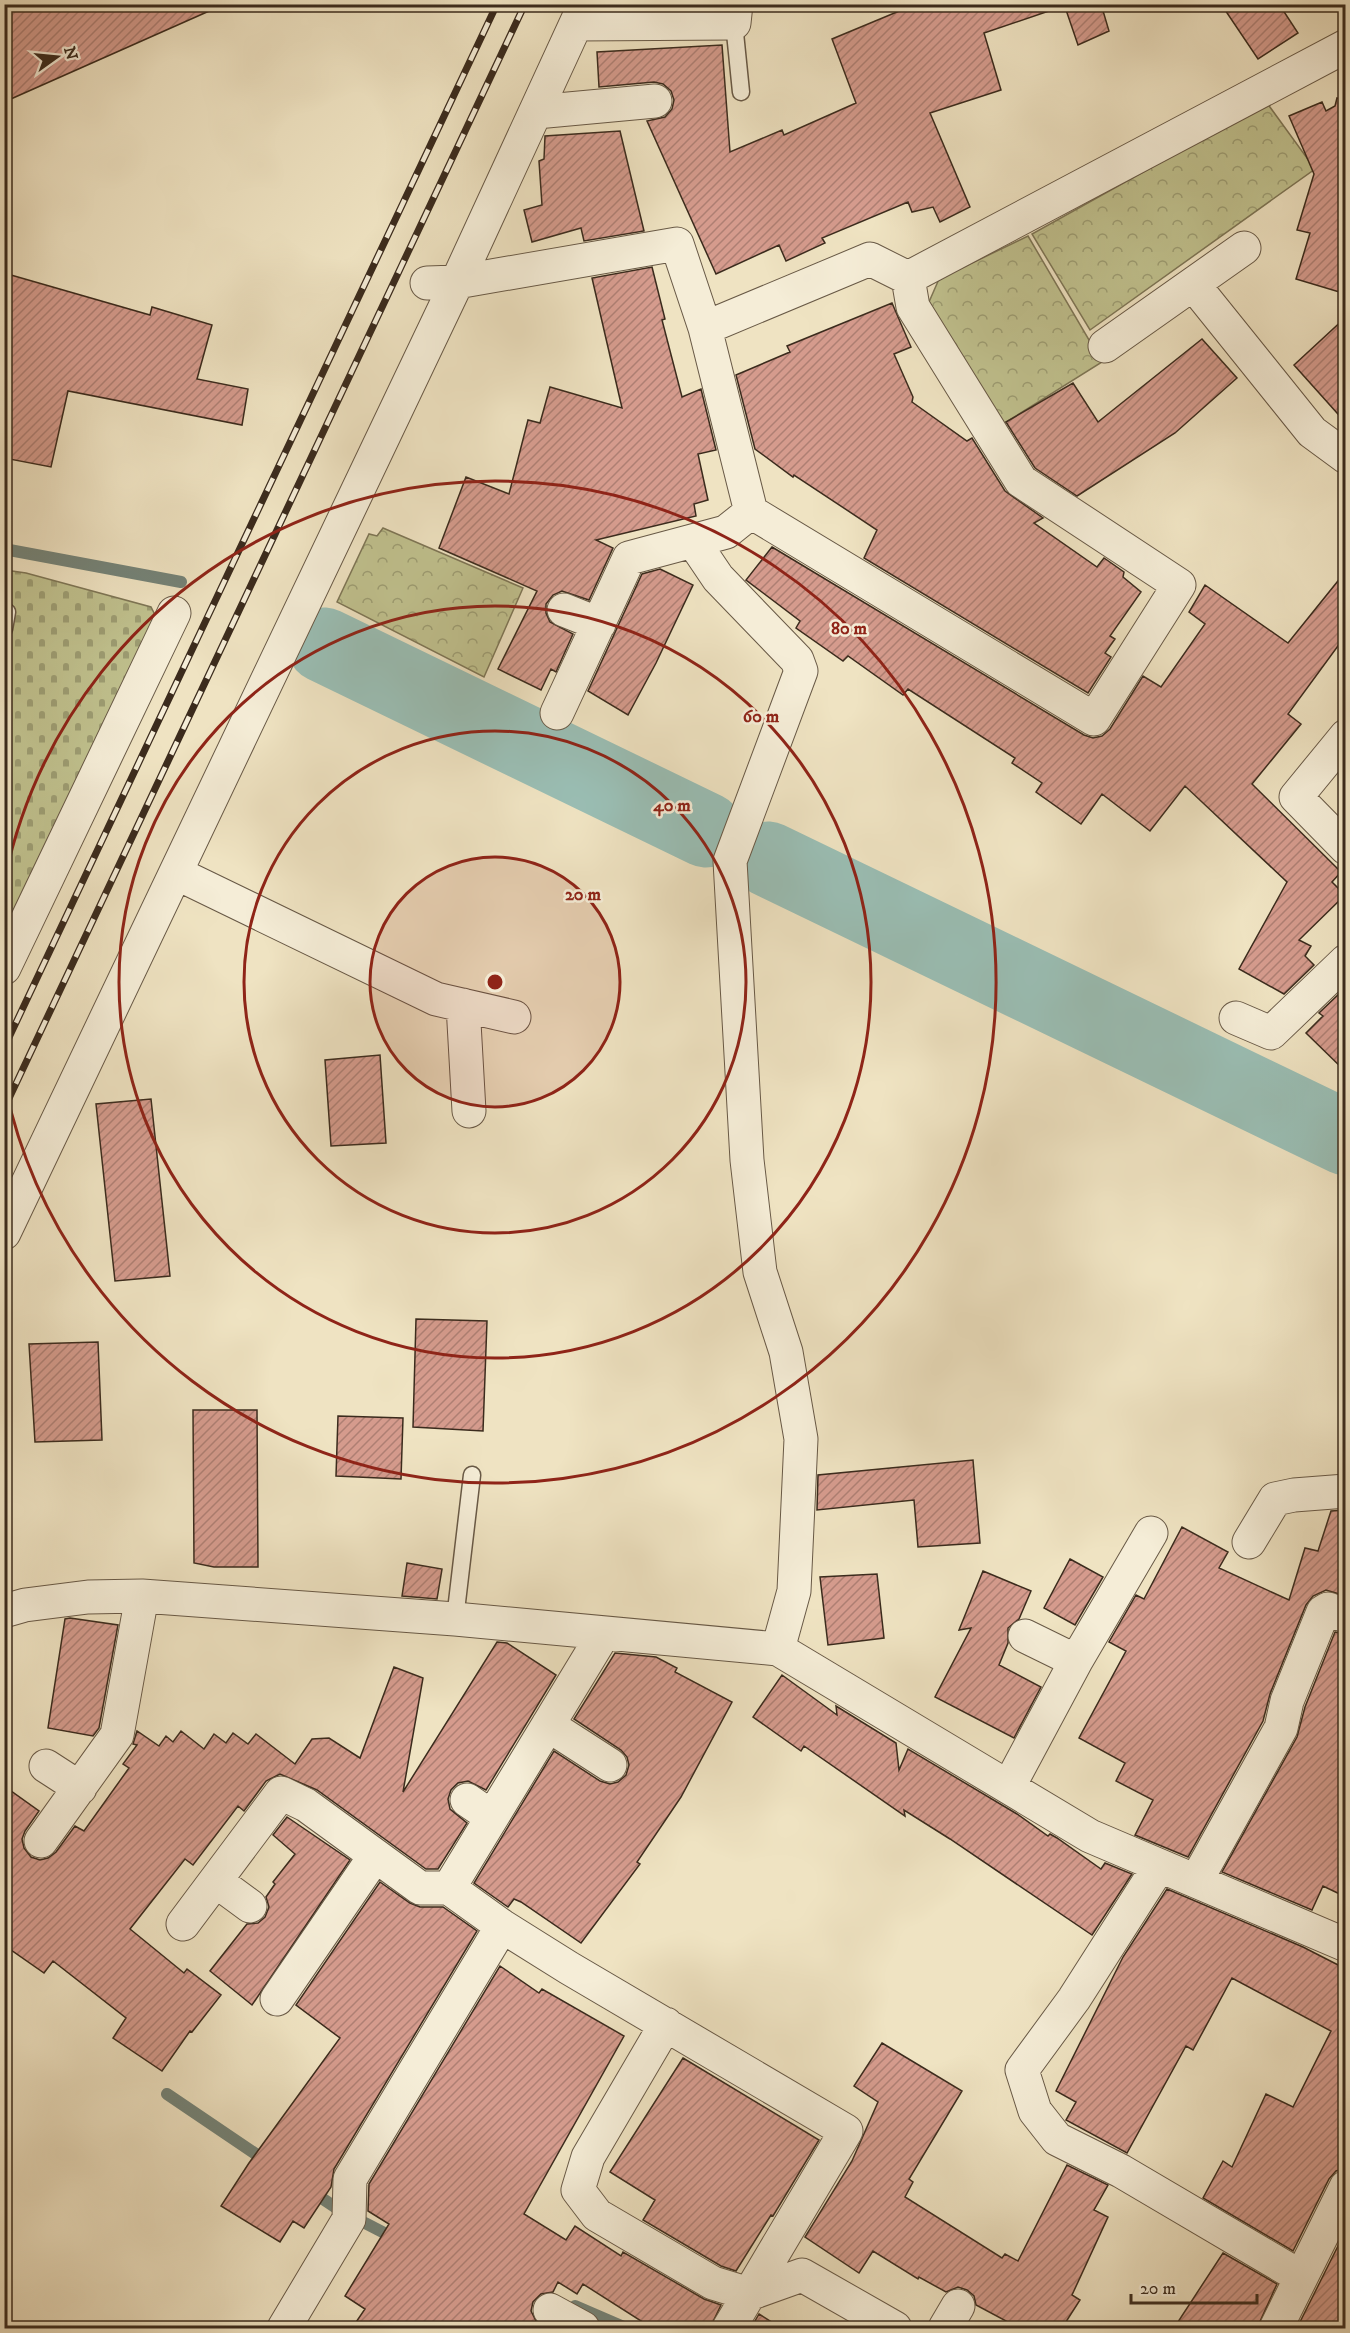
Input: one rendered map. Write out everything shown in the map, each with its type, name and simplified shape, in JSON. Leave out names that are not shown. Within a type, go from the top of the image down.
[{"type":"street","points":[[4,1233],[176,873],[442,283],[536,112],[580,14],[735,14]]},
{"type":"street","points":[[908,278],[1346,46]]},
{"type":"street","points":[[536,112],[655,101]]},
{"type":"street","points":[[442,283],[677,244],[705,328],[751,512],[1094,719],[1179,585],[1021,481],[914,308],[908,278]]},
{"type":"street","points":[[1105,346],[1244,248]]},
{"type":"street","points":[[705,328],[870,259],[908,278]]},
{"type":"street","points":[[1193,284],[1312,432],[1346,458]]},
{"type":"street","points":[[557,713],[629,558],[726,532],[751,512]]},
{"type":"street","points":[[693,541],[718,578],[797,660],[801,671],[730,861],[747,1160],[760,1272],[786,1352],[801,1439],[794,1591],[778,1649]]},
{"type":"street","points":[[564,610],[599,624]]},
{"type":"street","points":[[4,968],[174,613]]},
{"type":"street","points":[[1346,736],[1296,797],[1346,848]]},
{"type":"street","points":[[176,873],[436,999],[514,1017]]},
{"type":"street","points":[[1236,1018],[1271,1034],[1346,961]]},
{"type":"street","points":[[463,1005],[469,1111]]},
{"type":"street","points":[[1249,1542],[1275,1499],[1294,1495],[1346,1491]]},
{"type":"street","points":[[1010,1786],[1076,1661],[1151,1533]]},
{"type":"street","points":[[41,1841],[117,1735],[141,1596]]},
{"type":"street","points":[[4,1611],[25,1605],[88,1597],[141,1596],[455,1619],[778,1649],[1090,1836],[1346,1945]]},
{"type":"street","points":[[1196,1881],[1281,1728],[1287,1701],[1323,1612],[1328,1609],[1346,1616]]},
{"type":"street","points":[[448,1888],[479,1808],[548,1725],[604,1633]]},
{"type":"street","points":[[1026,1636],[1076,1661]]},
{"type":"street","points":[[548,1725],[610,1765]]},
{"type":"street","points":[[46,1766],[80,1788]]},
{"type":"street","points":[[183,1924],[281,1793],[306,1805],[420,1888],[448,1888],[502,1926],[846,2131],[729,2328]]},
{"type":"street","points":[[277,1999],[375,1856]]},
{"type":"street","points":[[1159,1866],[1074,1999],[1022,2070],[1035,2111],[1057,2139],[1121,2171],[1301,2277]]},
{"type":"street","points":[[216,1881],[250,1906]]},
{"type":"street","points":[[284,2328],[349,2219],[350,2179],[502,1926]]},
{"type":"street","points":[[666,2024],[588,2157],[578,2190],[597,2215],[713,2283],[749,2294],[802,2275],[895,2328]]},
{"type":"street","points":[[1276,2328],[1346,2187]]},
{"type":"street","points":[[550,2310],[583,2328]]},
{"type":"lane","points":[[735,14],[741,92]]},
{"type":"lane","points":[[455,1619],[472,1475]]},
{"type":"green space","points":[[1267,103],[1315,169],[1090,330],[1032,234]]},
{"type":"green space","points":[[1028,236],[1102,362],[1003,424],[929,302],[939,279]]},
{"type":"green space","points":[[383,528],[523,588],[484,677],[337,602],[369,534],[377,536]]},
{"type":"green space","points":[[5,570],[26,573],[151,607],[156,617],[5,933]]},
{"type":"building","points":[[4,4],[225,4],[4,102]]},
{"type":"building","points":[[916,4],[1048,4],[1049,11],[984,33],[1001,90],[930,113],[970,207],[940,222],[933,207],[912,212],[908,202],[822,238],[825,243],[786,261],[779,245],[716,274],[647,121],[665,117],[672,109],[674,100],[671,91],[663,84],[654,82],[599,87],[597,52],[722,45],[730,152],[782,130],[784,135],[856,103],[832,39]]},
{"type":"building","points":[[1064,4],[1101,4],[1109,31],[1078,45]]},
{"type":"building","points":[[1221,4],[1279,4],[1298,33],[1258,59]]},
{"type":"building","points":[[1337,98],[1346,100],[1346,294],[1296,279],[1310,233],[1297,230],[1314,174],[1289,116],[1322,102],[1326,111],[1335,106]]},
{"type":"building","points":[[620,131],[644,231],[584,241],[581,228],[532,242],[524,210],[542,205],[539,161],[544,159],[545,136]]},
{"type":"building","points":[[652,267],[665,319],[662,320],[682,397],[701,389],[716,450],[698,454],[708,500],[694,504],[696,516],[596,540],[613,548],[589,600],[562,591],[553,595],[546,604],[546,613],[550,622],[573,634],[556,672],[551,669],[541,690],[498,669],[537,591],[439,548],[466,477],[509,494],[528,420],[540,423],[550,387],[622,408],[592,278]]},
{"type":"building","points":[[4,273],[150,315],[152,307],[212,325],[197,379],[248,389],[242,425],[68,391],[51,467],[4,458]]},
{"type":"building","points":[[892,303],[911,347],[894,354],[913,397],[912,402],[967,441],[972,438],[1005,491],[1043,518],[1034,523],[1097,567],[1104,558],[1124,572],[1123,577],[1141,592],[1110,636],[1115,639],[1105,653],[1111,657],[1088,693],[864,558],[877,530],[794,475],[793,477],[755,449],[736,375],[790,352],[787,346]]},
{"type":"building","points":[[1346,317],[1346,423],[1294,365]]},
{"type":"building","points":[[1202,339],[1237,378],[1175,433],[1077,496],[1035,468],[1006,422],[1073,383],[1098,422]]},
{"type":"building","points":[[772,547],[1084,735],[1093,738],[1102,736],[1110,729],[1143,676],[1161,687],[1205,624],[1189,612],[1205,585],[1288,643],[1346,571],[1346,635],[1288,714],[1301,724],[1252,784],[1341,872],[1332,882],[1345,895],[1299,940],[1311,946],[1305,956],[1314,965],[1284,994],[1239,969],[1287,882],[1185,786],[1150,831],[1102,794],[1081,824],[1036,792],[1042,783],[1012,763],[1015,758],[908,689],[903,695],[848,656],[843,661],[796,628],[800,621],[746,580]]},
{"type":"building","points":[[660,569],[693,585],[628,715],[588,691],[642,574]]},
{"type":"building","points":[[1341,992],[1346,992],[1346,1072],[1306,1033],[1323,1016],[1319,1013]]},
{"type":"building","points":[[380,1055],[386,1143],[331,1146],[325,1060]]},
{"type":"building","points":[[151,1099],[170,1276],[115,1281],[96,1104]]},
{"type":"building","points":[[416,1319],[487,1321],[483,1431],[413,1427]]},
{"type":"building","points":[[98,1342],[102,1440],[35,1442],[29,1344]]},
{"type":"building","points":[[193,1410],[257,1410],[258,1567],[214,1567],[194,1563]]},
{"type":"building","points":[[338,1416],[403,1418],[401,1479],[336,1476]]},
{"type":"building","points":[[973,1460],[980,1543],[918,1547],[914,1500],[817,1510],[818,1475]]},
{"type":"building","points":[[1346,1510],[1346,1596],[1326,1590],[1313,1596],[1306,1605],[1270,1694],[1263,1721],[1188,1857],[1135,1835],[1153,1800],[1116,1781],[1125,1763],[1079,1738],[1126,1651],[1109,1642],[1136,1595],[1144,1599],[1182,1527],[1228,1552],[1219,1568],[1289,1600],[1305,1548],[1318,1551],[1331,1511]]},
{"type":"building","points":[[1070,1559],[1103,1577],[1075,1625],[1044,1608]]},
{"type":"building","points":[[407,1563],[442,1569],[437,1599],[402,1596]]},
{"type":"building","points":[[983,1571],[1031,1591],[1019,1619],[1008,1628],[1008,1643],[999,1665],[1041,1687],[1014,1738],[935,1697],[971,1628],[959,1630]]},
{"type":"building","points":[[877,1574],[884,1638],[828,1645],[820,1577]]},
{"type":"building","points":[[65,1619],[118,1625],[99,1728],[93,1736],[48,1728]]},
{"type":"building","points":[[1335,1632],[1346,1634],[1346,1897],[1323,1886],[1312,1910],[1222,1872],[1297,1737],[1305,1707]]},
{"type":"building","points":[[497,1642],[507,1643],[556,1675],[486,1790],[468,1781],[458,1783],[451,1790],[448,1799],[450,1809],[467,1823],[438,1869],[426,1869],[317,1790],[280,1774],[266,1781],[244,1811],[238,1806],[193,1865],[185,1859],[130,1929],[184,1973],[187,1969],[221,1995],[192,2032],[190,2031],[162,2071],[113,2038],[126,2018],[53,1961],[44,1973],[4,1945],[4,1786],[39,1811],[22,1839],[24,1848],[31,1857],[40,1860],[48,1858],[56,1852],[75,1826],[84,1831],[129,1768],[123,1764],[137,1745],[133,1744],[137,1731],[159,1746],[166,1736],[173,1742],[181,1731],[204,1749],[214,1734],[226,1743],[233,1733],[248,1744],[256,1734],[295,1764],[312,1739],[329,1738],[360,1758],[394,1667],[423,1678],[403,1792]]},
{"type":"building","points":[[615,1653],[656,1657],[677,1668],[675,1672],[732,1702],[681,1797],[637,1862],[640,1864],[581,1943],[521,1902],[514,1899],[508,1907],[474,1883],[554,1751],[600,1781],[610,1784],[618,1782],[626,1775],[629,1765],[627,1757],[621,1750],[574,1719]]},
{"type":"building","points":[[782,1675],[837,1715],[836,1706],[896,1743],[899,1770],[908,1749],[1017,1814],[1048,1836],[1050,1834],[1057,1838],[1101,1869],[1105,1863],[1132,1874],[1092,1935],[950,1839],[904,1810],[905,1816],[804,1746],[801,1751],[753,1717]]},
{"type":"building","points":[[287,1817],[350,1860],[252,2005],[210,1971],[247,1924],[258,1923],[265,1917],[269,1907],[266,1897],[275,1884],[273,1882],[295,1854],[273,1835]]},
{"type":"building","points":[[380,1882],[410,1903],[420,1907],[443,1907],[477,1931],[334,2169],[331,2187],[304,2228],[293,2221],[280,2242],[221,2206],[249,2163],[340,2038],[296,2005]]},
{"type":"building","points":[[1167,1889],[1303,1947],[1346,1969],[1346,2168],[1336,2171],[1329,2179],[1293,2251],[1203,2198],[1223,2161],[1232,2167],[1266,2094],[1293,2107],[1331,2031],[1232,1978],[1193,2050],[1186,2046],[1127,2153],[1066,2120],[1076,2102],[1056,2091],[1123,1957]]},
{"type":"building","points":[[500,1966],[539,1993],[542,1989],[624,2036],[524,2214],[566,2240],[575,2226],[621,2256],[623,2252],[704,2299],[721,2305],[710,2328],[652,2328],[583,2284],[577,2294],[558,2282],[553,2292],[541,2294],[533,2302],[531,2311],[537,2323],[534,2328],[352,2328],[365,2309],[345,2296],[389,2224],[368,2211],[369,2184]]},
{"type":"building","points":[[882,2043],[962,2091],[909,2179],[913,2182],[905,2197],[1002,2258],[1005,2254],[1018,2261],[1067,2165],[1108,2185],[1094,2210],[1108,2217],[1072,2295],[1080,2300],[1062,2328],[1019,2328],[976,2305],[974,2296],[967,2290],[958,2287],[946,2292],[919,2277],[918,2279],[873,2251],[859,2273],[805,2237],[852,2161],[878,2102],[854,2086]]},
{"type":"building","points":[[683,2058],[819,2140],[773,2216],[771,2215],[736,2271],[721,2266],[643,2220],[655,2200],[610,2172]]},
{"type":"building","points":[[1346,2230],[1346,2328],[1297,2328]]},
{"type":"building","points":[[1223,2253],[1277,2284],[1257,2328],[1174,2328]]},
{"type":"building","points":[[759,2314],[781,2328],[751,2328]]},
{"type":"waterway","points":[[4,549],[181,582]]},
{"type":"waterway","points":[[324,645],[706,830]]},
{"type":"waterway","points":[[768,859],[1346,1138]]},
{"type":"waterway","points":[[167,2094],[269,2163]]},
{"type":"waterway","points":[[311,2191],[335,2207]]},
{"type":"waterway","points":[[365,2223],[398,2240]]},
{"type":"waterway","points":[[575,2306],[626,2328]]},
{"type":"railway","points":[[4,1048],[497,4]]},
{"type":"railway","points":[[4,1109],[525,4]]}]
